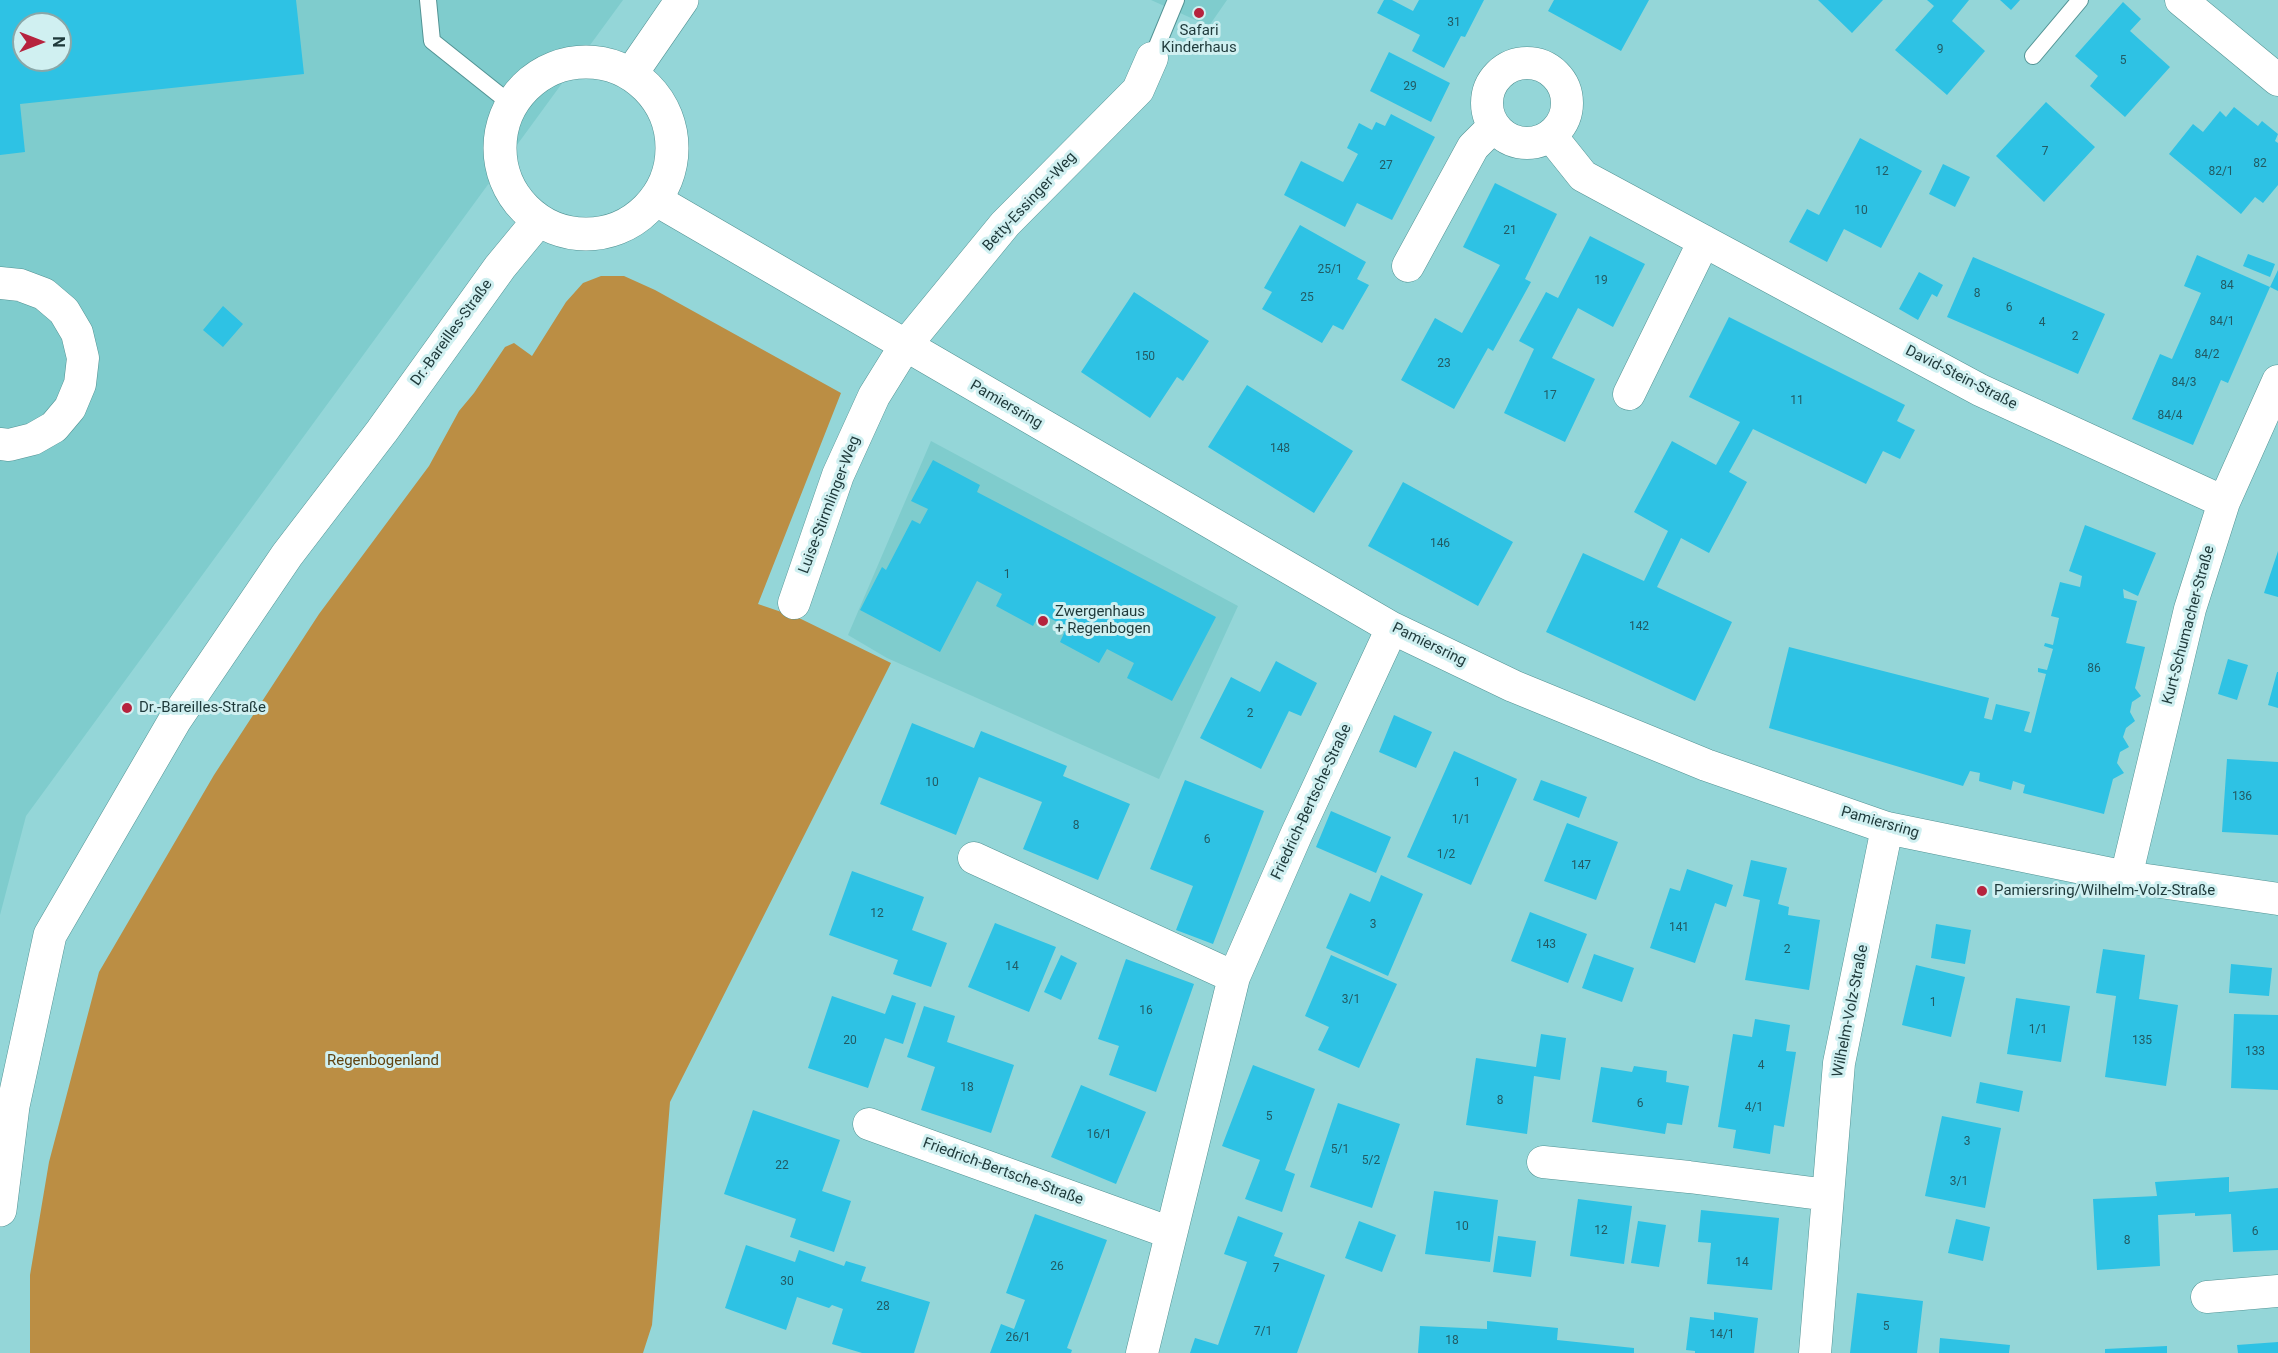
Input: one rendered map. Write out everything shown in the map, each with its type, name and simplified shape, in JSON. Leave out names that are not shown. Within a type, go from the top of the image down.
[{"type":"main road","points":[[631,74],[682,0]]},
{"type":"main road","points":[[579,62],[606,64],[631,74],[653,93],[667,118],[673,146],[669,174],[656,200],[638,219],[614,231],[589,236],[562,232],[538,221],[519,203],[505,181],[501,164],[499,155],[502,129],[511,104],[529,83],[552,68],[579,62]]},
{"type":"main road","name":"Dr.-Bareilles-Straße","points":[[0,1210],[13,1106],[50,935],[175,720],[287,555],[382,431],[500,267],[538,221]]},
{"type":"street","points":[[2181,0],[2278,80]]},
{"type":"street","name":"Betty-Essinger-Weg","points":[[905,346],[1005,224],[1138,90],[1152,58]]},
{"type":"street","points":[[1522,63],[1536,63],[1549,69],[1559,78],[1566,91],[1567,103],[1565,115],[1551,136],[1527,143],[1515,141],[1494,126],[1489,115],[1487,101],[1490,87],[1498,75],[1509,67],[1522,63]]},
{"type":"street","points":[[1408,266],[1473,147],[1494,126]]},
{"type":"street","name":"David-Stein-Straße","points":[[1551,136],[1583,176],[1980,390],[2223,502]]},
{"type":"street","name":"Pamiersring","points":[[656,200],[1392,628],[1514,687],[1695,761],[1887,828],[2126,878],[2278,898]]},
{"type":"street","points":[[1629,394],[1704,241]]},
{"type":"street","points":[[0,283],[20,285],[44,294],[64,311],[77,333],[83,358],[80,384],[70,408],[54,427],[33,439],[9,445],[0,444]]},
{"type":"street","name":"Luise-Stirmlinger-Weg","points":[[794,603],[838,475],[874,396],[905,346]]},
{"type":"street","name":"Kurt-Schumacher-Straße","points":[[2126,878],[2190,609],[2223,502],[2278,381]]},
{"type":"street","name":"Friedrich-Bertsche-Straße","points":[[1142,1353],[1234,977],[1392,628]]},
{"type":"street","name":"Wilhelm-Volz-Straße","points":[[1815,1353],[1839,1063],[1887,828]]},
{"type":"street","points":[[974,858],[1234,977]]},
{"type":"street","name":"Friedrich-Bertsche-Straße","points":[[869,1124],[1171,1233]]},
{"type":"street","points":[[1543,1162],[1689,1177],[1828,1195]]},
{"type":"street","points":[[2207,1297],[2278,1291]]},
{"type":"lane","points":[[428,0],[432,41],[511,104]]},
{"type":"lane","points":[[1152,58],[1176,0]]},
{"type":"lane","points":[[2033,56],[2080,0]]},
{"type":"shaded area","points":[[0,0],[623,0],[26,816],[0,915]]},
{"type":"shaded area","name":"Safari Kinderhaus","points":[[1151,0],[1227,0],[1209,26]]},
{"type":"shaded area","name":"Zwergenhaus + Regenbogen","points":[[931,441],[1238,606],[1159,779],[887,658],[848,635]]},
{"type":"green space","name":"Regenbogenland","points":[[601,276],[624,276],[655,290],[841,393],[758,604],[799,618],[891,663],[670,1102],[652,1325],[643,1353],[30,1353],[30,1275],[49,1162],[99,972],[214,775],[319,614],[429,466],[459,411],[505,347],[514,343],[532,356],[566,302],[583,283]]},
{"type":"building","points":[[0,0],[296,0],[304,74],[20,104],[25,152],[0,155]]},
{"type":"building","points":[[1384,0],[1392,0],[1413,11],[1419,0],[1484,0],[1465,37],[1461,36],[1444,68],[1412,51],[1420,35],[1377,13]]},
{"type":"building","points":[[1554,0],[1649,0],[1621,51],[1548,11]]},
{"type":"building","points":[[1818,0],[1883,0],[1852,33]]},
{"type":"building","points":[[1927,0],[1969,0],[1952,21],[1985,51],[1947,95],[1895,50],[1934,6]]},
{"type":"building","points":[[2000,0],[2020,0],[2011,10]]},
{"type":"building","points":[[2123,2],[2141,19],[2130,31],[2170,67],[2125,117],[2090,86],[2098,76],[2075,56]]},
{"type":"building","points":[[1389,52],[1450,83],[1431,122],[1370,91]]},
{"type":"building","points":[[2046,102],[2095,147],[2044,202],[1996,156]]},
{"type":"building","points":[[2234,107],[2258,126],[2262,121],[2278,134],[2275,141],[2278,143],[2278,185],[2263,203],[2255,197],[2241,214],[2169,154],[2193,124],[2203,132],[2220,111],[2226,117]]},
{"type":"building","points":[[1391,114],[1435,137],[1392,220],[1357,203],[1345,227],[1284,195],[1301,161],[1343,182],[1358,154],[1347,148],[1359,123],[1372,130],[1376,122],[1385,126]]},
{"type":"building","points":[[1860,138],[1922,171],[1881,248],[1844,229],[1827,262],[1789,242],[1807,209],[1819,215]]},
{"type":"building","points":[[1943,164],[1970,177],[1955,207],[1929,194]]},
{"type":"building","points":[[1495,183],[1557,214],[1525,279],[1531,282],[1493,351],[1488,348],[1454,409],[1401,380],[1435,318],[1462,333],[1500,265],[1463,247]]},
{"type":"building","points":[[1300,225],[1366,262],[1357,279],[1369,285],[1343,330],[1333,325],[1322,343],[1262,309],[1272,292],[1264,288]]},
{"type":"building","points":[[1590,236],[1645,264],[1613,327],[1578,308],[1552,358],[1595,379],[1565,442],[1504,413],[1534,349],[1519,341],[1546,292],[1558,298]]},
{"type":"building","points":[[2248,254],[2275,264],[2270,277],[2243,266]]},
{"type":"building","points":[[2197,255],[2270,287],[2228,383],[2221,380],[2193,445],[2132,419],[2160,354],[2172,359],[2201,293],[2184,286]]},
{"type":"building","points":[[1973,257],[2105,314],[2078,374],[1947,317]]},
{"type":"building","points":[[2278,270],[2278,291],[2270,287]]},
{"type":"building","points":[[1919,272],[1943,285],[1937,297],[1932,294],[1918,320],[1899,309]]},
{"type":"building","points":[[1134,292],[1209,341],[1183,381],[1177,377],[1150,418],[1081,372]]},
{"type":"building","points":[[223,306],[243,324],[223,347],[203,330]]},
{"type":"building","points":[[1729,317],[1905,405],[1897,421],[1915,430],[1900,459],[1883,451],[1866,484],[1753,429],[1729,472],[1747,482],[1709,553],[1681,538],[1657,587],[1732,622],[1695,701],[1546,632],[1583,553],[1644,581],[1668,531],[1634,512],[1672,441],[1716,465],[1740,422],[1689,397]]},
{"type":"building","points":[[1247,385],[1353,451],[1314,513],[1208,447]]},
{"type":"building","points":[[933,460],[980,485],[977,492],[1216,617],[1172,701],[1127,678],[1134,663],[1107,649],[1099,663],[1060,642],[1067,627],[1040,613],[1033,626],[996,606],[1002,594],[977,581],[940,652],[860,610],[882,567],[886,570],[912,520],[920,524],[928,509],[911,501]]},
{"type":"building","points":[[1403,482],[1513,542],[1478,606],[1368,546]]},
{"type":"building","points":[[2085,525],[2156,553],[2138,596],[2123,589],[2124,598],[2137,601],[2126,643],[2145,647],[2135,688],[2141,696],[2132,702],[2130,712],[2135,721],[2126,728],[2123,737],[2129,747],[2120,752],[2117,763],[2124,773],[2113,779],[2104,814],[2023,793],[2025,785],[2013,781],[2011,790],[1979,781],[1980,773],[1970,771],[1963,786],[1769,728],[1789,647],[1989,698],[1984,718],[1992,720],[1996,704],[2030,712],[2024,731],[2031,733],[2046,674],[2038,672],[2038,668],[2047,670],[2053,649],[2044,646],[2045,643],[2053,645],[2059,618],[2051,616],[2060,582],[2080,587],[2082,576],[2069,571]]},
{"type":"building","points":[[2278,551],[2278,597],[2264,593]]},
{"type":"building","points":[[2228,659],[2248,665],[2237,700],[2218,694]]},
{"type":"building","points":[[1276,661],[1317,683],[1301,716],[1289,711],[1261,769],[1200,738],[1231,677],[1260,692]]},
{"type":"building","points":[[2278,672],[2278,708],[2268,705]]},
{"type":"building","points":[[1394,715],[1432,732],[1416,768],[1379,752]]},
{"type":"building","points":[[912,723],[974,748],[981,731],[1067,766],[1063,776],[1130,804],[1098,880],[1023,849],[1042,802],[979,777],[956,835],[880,804]]},
{"type":"building","points":[[1454,751],[1517,779],[1471,885],[1407,857]]},
{"type":"building","points":[[2227,759],[2278,762],[2278,835],[2222,832]]},
{"type":"building","points":[[1185,780],[1264,811],[1213,944],[1176,930],[1193,886],[1150,869]]},
{"type":"building","points":[[1541,780],[1587,797],[1579,818],[1533,800]]},
{"type":"building","points":[[1331,811],[1391,837],[1376,873],[1316,847]]},
{"type":"building","points":[[1567,823],[1618,842],[1596,900],[1544,881]]},
{"type":"building","points":[[1751,860],[1787,868],[1778,904],[1789,907],[1788,915],[1820,920],[1809,990],[1745,980],[1760,900],[1743,896]]},
{"type":"building","points":[[1687,869],[1733,885],[1726,907],[1715,903],[1695,963],[1650,948],[1670,888],[1680,891]]},
{"type":"building","points":[[852,871],[924,897],[912,930],[947,943],[931,987],[893,974],[898,960],[829,935]]},
{"type":"building","points":[[1381,875],[1423,894],[1388,976],[1326,948],[1350,893],[1370,902]]},
{"type":"building","points":[[1530,912],[1587,934],[1568,983],[1511,961]]},
{"type":"building","points":[[995,923],[1056,947],[1029,1012],[968,987]]},
{"type":"building","points":[[1936,924],[1971,930],[1965,964],[1931,958]]},
{"type":"building","points":[[2103,949],[2145,955],[2139,999],[2178,1005],[2166,1086],[2105,1077],[2116,996],[2096,993]]},
{"type":"building","points":[[1594,954],[1634,968],[1622,1002],[1582,988]]},
{"type":"building","points":[[1061,955],[1077,963],[1061,1000],[1044,992]]},
{"type":"building","points":[[1331,955],[1397,984],[1359,1068],[1318,1050],[1329,1027],[1305,1016]]},
{"type":"building","points":[[1126,959],[1194,984],[1156,1092],[1109,1075],[1119,1046],[1098,1039]]},
{"type":"building","points":[[2231,964],[2272,968],[2269,996],[2229,993]]},
{"type":"building","points":[[1916,965],[1965,977],[1951,1037],[1902,1025]]},
{"type":"building","points":[[892,995],[916,1003],[903,1044],[885,1038],[868,1088],[808,1068],[832,996],[885,1014]]},
{"type":"building","points":[[2016,998],[2070,1006],[2061,1062],[2007,1054]]},
{"type":"building","points":[[924,1006],[955,1016],[947,1042],[1014,1065],[991,1133],[921,1110],[935,1067],[907,1057]]},
{"type":"building","points":[[2234,1014],[2278,1015],[2278,1090],[2231,1088]]},
{"type":"building","points":[[1755,1019],[1790,1025],[1786,1051],[1796,1052],[1784,1127],[1774,1125],[1770,1154],[1733,1148],[1736,1130],[1718,1127],[1733,1034],[1752,1037]]},
{"type":"building","points":[[1541,1034],[1566,1038],[1560,1080],[1534,1076],[1527,1134],[1466,1125],[1476,1058],[1536,1067]]},
{"type":"building","points":[[1253,1065],[1315,1089],[1285,1170],[1295,1174],[1282,1212],[1245,1199],[1260,1160],[1222,1146]]},
{"type":"building","points":[[1634,1066],[1667,1071],[1666,1082],[1689,1086],[1682,1125],[1667,1123],[1665,1134],[1592,1122],[1601,1067],[1632,1072]]},
{"type":"building","points":[[1980,1082],[2023,1091],[2019,1112],[1976,1103]]},
{"type":"building","points":[[1081,1085],[1146,1112],[1116,1184],[1051,1157]]},
{"type":"building","points":[[1338,1103],[1400,1124],[1372,1208],[1310,1187]]},
{"type":"building","points":[[753,1110],[840,1140],[822,1191],[851,1201],[834,1252],[790,1237],[796,1219],[724,1194]]},
{"type":"building","points":[[1942,1116],[2001,1128],[1985,1208],[1925,1196]]},
{"type":"building","points":[[2229,1177],[2229,1192],[2278,1188],[2278,1250],[2233,1252],[2231,1214],[2158,1215],[2160,1266],[2097,1270],[2093,1199],[2157,1196],[2155,1182]]},
{"type":"building","points":[[1434,1191],[1498,1200],[1490,1262],[1425,1254]]},
{"type":"building","points":[[1578,1199],[1632,1206],[1624,1264],[1570,1256]]},
{"type":"building","points":[[1701,1210],[1779,1218],[1772,1290],[1707,1284],[1711,1243],[1698,1242]]},
{"type":"building","points":[[1035,1214],[1107,1240],[1067,1348],[1072,1350],[1071,1353],[990,1353],[1001,1324],[1014,1329],[1025,1300],[1006,1293]]},
{"type":"building","points":[[1238,1216],[1283,1233],[1274,1256],[1325,1275],[1297,1353],[1190,1353],[1195,1338],[1218,1345],[1247,1262],[1224,1254]]},
{"type":"building","points":[[1956,1219],[1990,1227],[1983,1261],[1948,1253]]},
{"type":"building","points":[[1359,1221],[1396,1235],[1382,1272],[1345,1258]]},
{"type":"building","points":[[1638,1221],[1666,1225],[1659,1267],[1631,1263]]},
{"type":"building","points":[[1498,1236],[1536,1241],[1531,1277],[1493,1272]]},
{"type":"building","points":[[746,1245],[795,1262],[799,1250],[844,1266],[846,1261],[866,1267],[861,1281],[930,1302],[914,1353],[862,1353],[832,1344],[843,1309],[832,1305],[829,1308],[797,1297],[786,1330],[725,1308]]},
{"type":"building","points":[[1857,1293],[1923,1301],[1917,1353],[1850,1353]]},
{"type":"building","points":[[1714,1312],[1758,1318],[1754,1353],[1695,1353],[1695,1351],[1686,1350],[1690,1317],[1714,1320]]},
{"type":"building","points":[[1487,1321],[1558,1328],[1557,1340],[1634,1348],[1634,1353],[1418,1353],[1420,1326],[1487,1329]]},
{"type":"building","points":[[1940,1338],[2010,1345],[2009,1353],[1939,1353]]},
{"type":"building","points":[[2278,1342],[2278,1353],[2238,1353],[2237,1345]]},
{"type":"building","points":[[2167,1346],[2167,1353],[2105,1353],[2105,1349]]},
{"type":"place","name":"Safari Kinderhaus","points":[[1199,13]]},
{"type":"place","name":"Zwergenhaus + Regenbogen","points":[[1043,621]]},
{"type":"place","name":"Dr.-Bareilles-Straße","points":[[127,708]]},
{"type":"place","name":"Pamiersring/Wilhelm-Volz-Straße","points":[[1982,891]]}]
